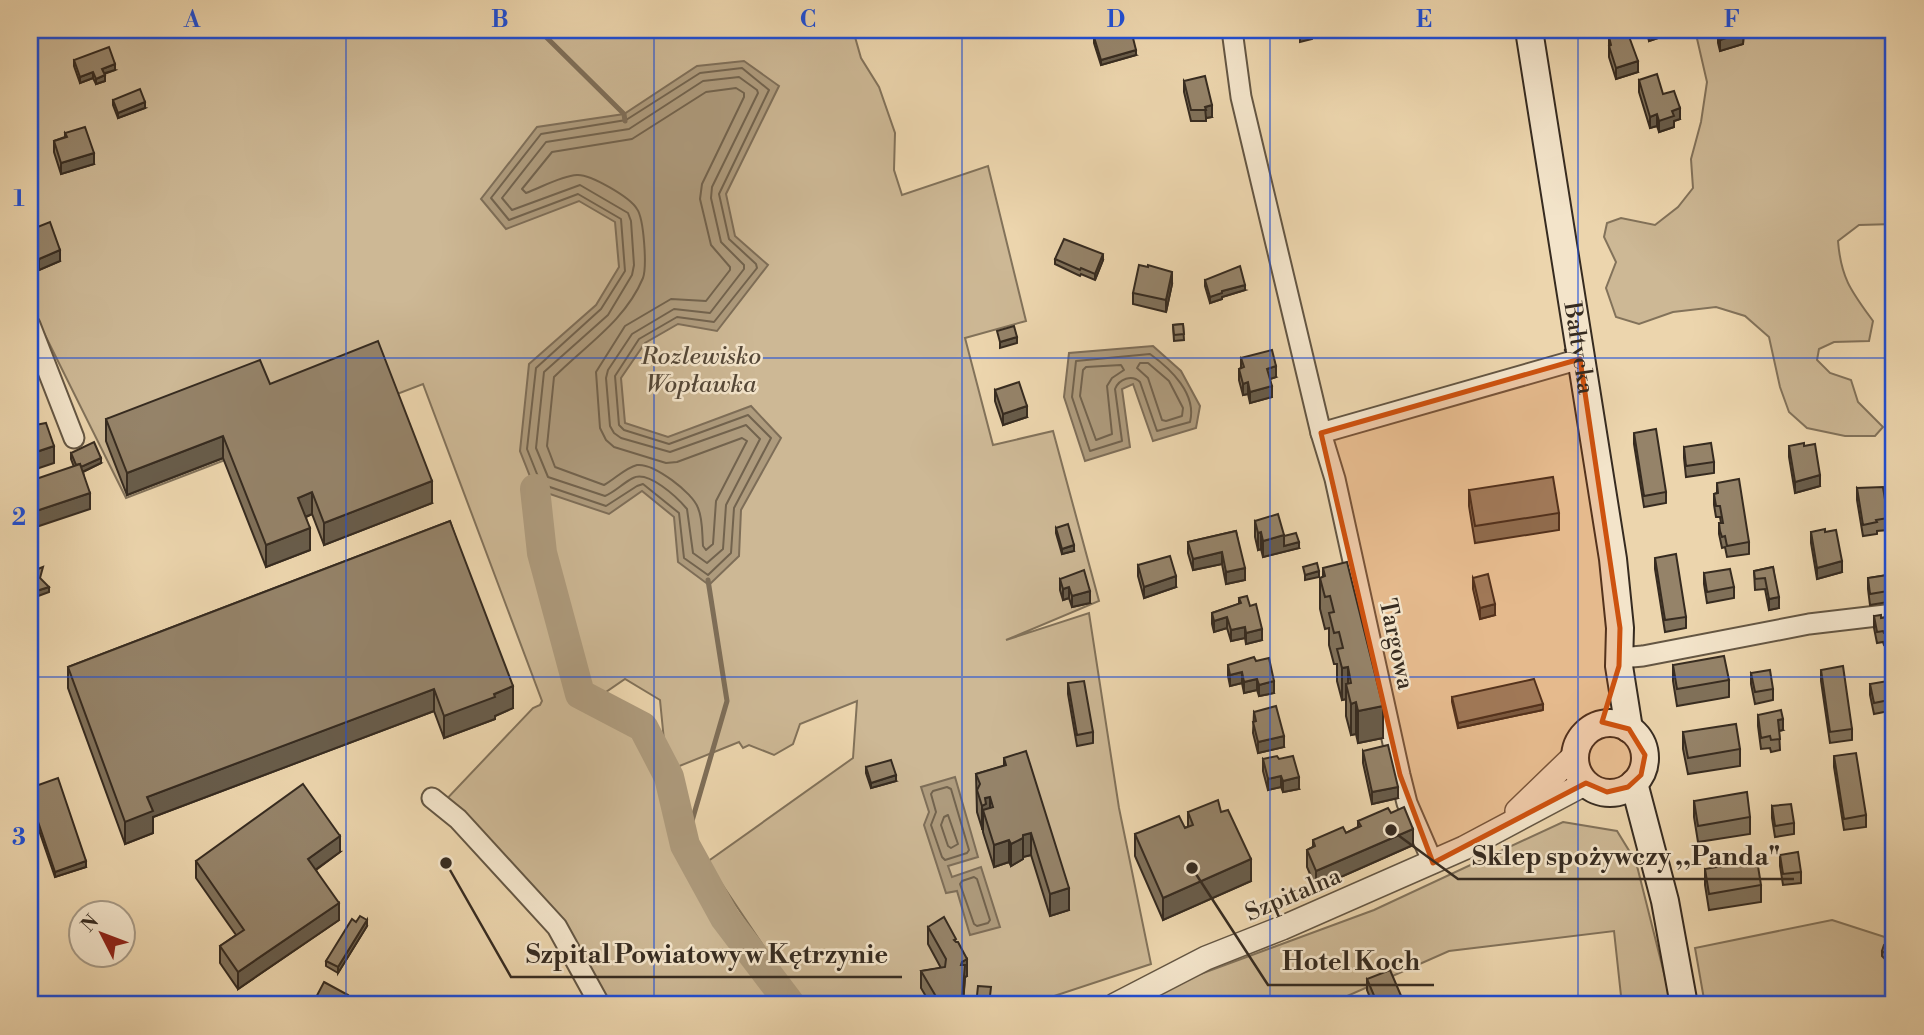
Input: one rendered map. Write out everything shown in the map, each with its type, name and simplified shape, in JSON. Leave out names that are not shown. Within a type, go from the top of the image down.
[{"type":"main road","name":"Bałtycka","points":[[1529,30],[1613,559],[1619,614],[1619,662],[1629,729]]},
{"type":"main road","name":"Bałtycka","points":[[1601,724],[1619,662]]},
{"type":"main road","points":[[1601,724],[1620,724],[1629,729],[1642,744],[1645,755],[1641,775],[1624,788],[1599,791],[1586,783],[1578,770],[1576,755],[1583,736],[1601,724]]},
{"type":"main road","points":[[1624,788],[1656,861],[1684,1005]]},
{"type":"street","name":"Targowa","points":[[1232,30],[1241,97],[1321,433],[1335,479],[1400,775],[1407,803],[1433,863]]},
{"type":"street","points":[[30,325],[74,438]]},
{"type":"street","points":[[1321,433],[1580,359]]},
{"type":"street","points":[[1619,662],[1809,624],[1894,614]]},
{"type":"street","name":"Szpitalna","points":[[1493,832],[1576,755]]},
{"type":"street","name":"Szpitalna","points":[[1115,1005],[1206,958],[1433,863],[1586,783]]},
{"type":"street","points":[[432,798],[458,819],[557,927],[600,1005]]},
{"type":"highlighted area","points":[[1580,359],[1620,628],[1619,666],[1602,722],[1629,729],[1645,755],[1641,775],[1628,787],[1607,792],[1586,783],[1433,863],[1400,775],[1321,433]]},
{"type":"green space","name":"Rozlewisko Wopławka","points":[[30,30],[853,30],[861,58],[879,87],[895,133],[894,170],[902,195],[988,166],[1026,321],[965,338],[993,445],[1053,431],[1099,601],[1006,640],[1089,613],[1119,808],[1151,964],[1027,1005],[803,1005],[707,862],[853,758],[857,701],[800,724],[793,744],[774,755],[749,745],[743,748],[739,742],[667,771],[660,700],[625,679],[593,701],[643,727],[669,777],[685,845],[725,918],[791,1005],[602,1005],[594,985],[440,806],[542,701],[423,384],[126,498],[44,333],[30,338]]},
{"type":"green space","points":[[1695,30],[1894,30],[1894,224],[1859,225],[1838,241],[1845,275],[1873,321],[1869,341],[1834,342],[1819,349],[1817,360],[1830,373],[1851,380],[1858,402],[1883,427],[1875,436],[1845,436],[1807,428],[1789,412],[1780,387],[1769,337],[1745,316],[1716,307],[1673,312],[1639,324],[1616,317],[1606,288],[1616,262],[1604,237],[1607,223],[1621,218],[1655,225],[1678,207],[1693,188],[1691,159],[1701,122],[1707,82]]},
{"type":"green space","points":[[1563,822],[1617,831],[1636,862],[1672,1005],[1622,1005],[1614,931],[1449,951],[1327,1005],[1130,1005],[1195,976],[1374,910]]},
{"type":"green space","points":[[1832,920],[1894,940],[1894,1005],[1705,1005],[1695,948]]},
{"type":"water","points":[[744,61],[779,86],[726,194],[735,236],[768,265],[717,331],[678,324],[645,343],[621,378],[625,423],[668,437],[751,406],[781,438],[741,510],[739,556],[709,585],[678,562],[674,517],[642,491],[609,514],[535,489],[520,451],[529,364],[596,305],[619,267],[615,222],[579,201],[506,229],[481,199],[537,127],[624,114],[697,66]]},
{"type":"water","points":[[1153,346],[1181,371],[1200,406],[1196,428],[1153,441],[1133,384],[1122,389],[1130,447],[1085,461],[1064,397],[1069,353]]},
{"type":"water","points":[[955,777],[978,857],[948,866],[952,877],[981,867],[1000,927],[970,935],[957,891],[946,893],[924,825],[929,812],[921,787]]},
{"type":"building","points":[[1131,30],[1136,50],[1101,60],[1094,37]]},
{"type":"building","points":[[1298,30],[1311,30],[1312,33],[1300,36]]},
{"type":"building","points":[[1720,30],[1742,30],[1743,33],[1720,40]]},
{"type":"building","points":[[1627,31],[1638,61],[1616,68],[1609,37]]},
{"type":"building","points":[[109,47],[115,64],[102,69],[105,75],[96,79],[93,72],[80,77],[74,60]]},
{"type":"building","points":[[1657,74],[1663,94],[1674,91],[1680,108],[1672,111],[1674,116],[1659,121],[1657,114],[1650,117],[1639,80]]},
{"type":"building","points":[[1205,76],[1212,105],[1205,107],[1206,110],[1191,110],[1184,81]]},
{"type":"building","points":[[140,89],[145,102],[118,113],[113,100]]},
{"type":"building","points":[[85,127],[94,153],[61,163],[54,141],[67,137],[65,133]]},
{"type":"building","points":[[50,222],[60,250],[39,259],[30,239],[30,230]]},
{"type":"building","points":[[1064,239],[1103,254],[1095,274],[1055,259]]},
{"type":"building","points":[[1139,265],[1172,272],[1166,300],[1133,293]]},
{"type":"building","points":[[1240,266],[1245,285],[1210,297],[1205,280]]},
{"type":"building","points":[[1183,324],[1184,334],[1174,335],[1173,325]]},
{"type":"building","points":[[1014,326],[1017,337],[1000,342],[997,331]]},
{"type":"building","points":[[378,341],[432,481],[324,523],[312,492],[298,498],[310,528],[266,545],[223,436],[127,473],[106,419],[260,360],[270,384]]},
{"type":"building","points":[[1272,350],[1276,366],[1267,369],[1272,386],[1250,392],[1248,382],[1243,384],[1239,369],[1244,367],[1241,358]]},
{"type":"building","points":[[1019,382],[1027,406],[1003,414],[995,390]]},
{"type":"building","points":[[46,423],[54,446],[30,454],[30,426]]},
{"type":"building","points":[[1656,429],[1666,492],[1644,496],[1634,433]]},
{"type":"building","points":[[94,442],[101,458],[81,467],[80,464],[76,465],[71,453]]},
{"type":"building","points":[[1711,443],[1714,462],[1686,466],[1684,447]]},
{"type":"building","points":[[1804,443],[1804,446],[1815,444],[1820,475],[1795,482],[1789,446]]},
{"type":"building","points":[[80,464],[90,493],[30,513],[30,481]]},
{"type":"building","points":[[1553,477],[1559,513],[1475,526],[1469,490]]},
{"type":"building","points":[[1739,479],[1749,542],[1727,546],[1725,536],[1722,537],[1720,531],[1719,523],[1723,523],[1720,506],[1716,506],[1714,494],[1718,493],[1717,483]]},
{"type":"building","points":[[1883,487],[1888,518],[1863,525],[1857,488]]},
{"type":"building","points":[[1278,514],[1284,535],[1263,541],[1255,521]]},
{"type":"building","points":[[450,521],[513,686],[494,694],[495,697],[444,716],[434,689],[147,797],[153,811],[125,822],[68,667]]},
{"type":"building","points":[[1068,524],[1074,545],[1062,549],[1056,528]]},
{"type":"building","points":[[1825,529],[1825,532],[1836,530],[1842,561],[1817,568],[1811,532]]},
{"type":"building","points":[[1236,531],[1245,568],[1226,572],[1222,552],[1193,559],[1188,542]]},
{"type":"building","points":[[1296,533],[1299,542],[1284,546],[1284,536]]},
{"type":"building","points":[[1676,554],[1686,617],[1665,620],[1655,558]]},
{"type":"building","points":[[1170,556],[1176,576],[1144,587],[1138,565]]},
{"type":"building","points":[[1347,562],[1383,706],[1358,711],[1356,702],[1351,704],[1346,684],[1351,683],[1348,667],[1342,668],[1337,649],[1343,648],[1339,632],[1334,633],[1329,613],[1334,612],[1330,596],[1325,597],[1320,578],[1325,576],[1323,568]]},
{"type":"building","points":[[1317,563],[1319,571],[1305,575],[1303,567]]},
{"type":"building","points":[[43,567],[40,578],[49,587],[30,593],[30,572]]},
{"type":"building","points":[[1773,567],[1779,597],[1769,599],[1765,578],[1755,579],[1754,571]]},
{"type":"building","points":[[1730,569],[1734,587],[1707,592],[1704,573]]},
{"type":"building","points":[[1084,570],[1090,591],[1072,596],[1069,587],[1063,589],[1060,579]]},
{"type":"building","points":[[1488,574],[1495,604],[1480,608],[1473,578]]},
{"type":"building","points":[[1894,574],[1894,590],[1870,594],[1868,578]]},
{"type":"building","points":[[1247,596],[1250,606],[1256,604],[1262,629],[1246,633],[1245,627],[1231,630],[1227,617],[1214,621],[1212,613],[1241,603],[1239,598]]},
{"type":"building","points":[[1881,615],[1881,618],[1894,616],[1894,632],[1877,632],[1874,616]]},
{"type":"building","points":[[1724,656],[1729,680],[1677,689],[1673,665]]},
{"type":"building","points":[[1254,657],[1256,661],[1269,658],[1274,681],[1259,685],[1257,679],[1244,682],[1242,672],[1230,675],[1228,665]]},
{"type":"building","points":[[1843,666],[1852,729],[1830,732],[1821,670]]},
{"type":"building","points":[[1770,670],[1773,689],[1755,692],[1751,673]]},
{"type":"building","points":[[1534,679],[1543,704],[1458,723],[1452,697]]},
{"type":"building","points":[[1894,680],[1894,699],[1874,703],[1870,684]]},
{"type":"building","points":[[1084,681],[1093,732],[1077,735],[1068,683]]},
{"type":"building","points":[[1276,706],[1284,736],[1258,742],[1253,722],[1256,721],[1254,712]]},
{"type":"building","points":[[1781,710],[1783,719],[1778,720],[1780,739],[1771,740],[1770,736],[1761,738],[1758,715]]},
{"type":"building","points":[[1891,716],[1894,716],[1894,739]]},
{"type":"building","points":[[1736,724],[1740,749],[1688,758],[1683,732]]},
{"type":"building","points":[[1388,745],[1398,787],[1372,792],[1363,751]]},
{"type":"building","points":[[1026,751],[1069,888],[1050,894],[1031,833],[1023,835],[1023,838],[1011,844],[1009,840],[994,845],[983,810],[993,807],[990,797],[985,798],[986,804],[982,806],[977,790],[980,784],[976,774],[1006,765],[1004,758]]},
{"type":"building","points":[[1856,753],[1866,815],[1844,819],[1834,756]]},
{"type":"building","points":[[1277,756],[1279,759],[1293,756],[1299,777],[1283,781],[1281,776],[1268,779],[1263,759]]},
{"type":"building","points":[[891,760],[896,775],[871,783],[866,767]]},
{"type":"building","points":[[1890,769],[1894,769],[1894,788],[1893,788]]},
{"type":"building","points":[[58,778],[86,861],[55,872],[30,798],[30,788]]},
{"type":"building","points":[[303,784],[340,836],[308,859],[339,903],[238,972],[220,946],[244,930],[196,861]]},
{"type":"building","points":[[1747,792],[1750,817],[1698,826],[1694,801]]},
{"type":"building","points":[[1218,800],[1221,812],[1228,810],[1251,859],[1163,898],[1135,834],[1179,816],[1185,828],[1193,825],[1188,812]]},
{"type":"building","points":[[1791,804],[1794,823],[1775,826],[1772,806]]},
{"type":"building","points":[[1404,807],[1413,829],[1316,871],[1307,850],[1315,846],[1313,840],[1343,827],[1346,833],[1361,826],[1358,821],[1388,808],[1391,813]]},
{"type":"building","points":[[1798,852],[1801,872],[1783,874],[1780,855]]},
{"type":"building","points":[[1757,860],[1761,885],[1709,894],[1705,869]]},
{"type":"building","points":[[360,916],[367,920],[338,967],[326,961],[352,919],[356,922]]},
{"type":"building","points":[[944,917],[956,939],[954,940],[958,942],[967,959],[961,965],[965,965],[962,999],[966,1005],[941,1005],[921,971],[945,967],[946,959],[928,927]]},
{"type":"building","points":[[1891,941],[1894,943],[1893,954],[1886,954],[1882,951],[1884,945]]},
{"type":"building","points":[[1390,970],[1405,1005],[1378,1005],[1367,979]]},
{"type":"building","points":[[324,982],[348,995],[343,1005],[312,1005]]},
{"type":"building","points":[[978,986],[991,987],[989,1005],[976,1005]]},
{"type":"waterway","points":[[539,30],[624,114],[625,121]]},
{"type":"waterway","points":[[535,489],[542,553],[580,694],[643,727],[669,777],[685,845],[725,918],[791,1005]]},
{"type":"waterway","points":[[685,845],[727,701],[708,580]]},
{"type":"place","name":"Sklep spożywczy ,,Panda\"","points":[[1391,830]]},
{"type":"place","name":"Szpital Powiatowy w Kętrzynie","points":[[446,863]]},
{"type":"place","name":"Hotel Koch","points":[[1192,868]]}]
